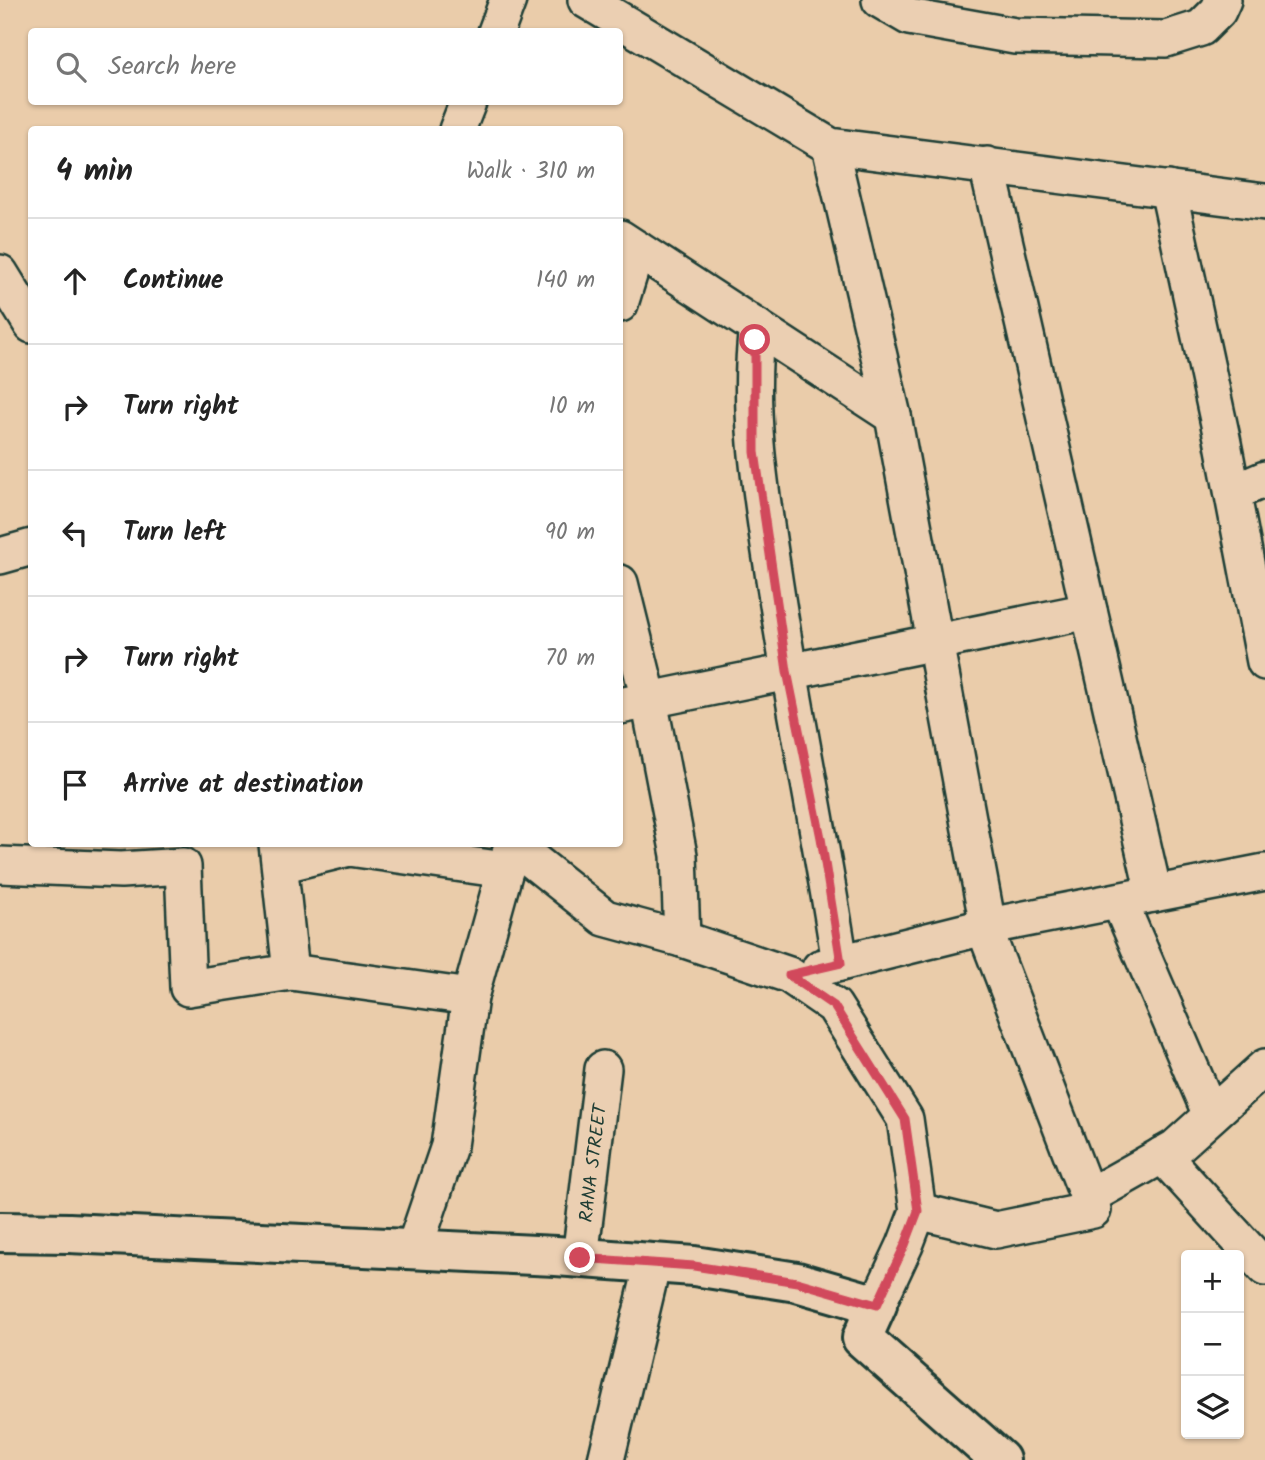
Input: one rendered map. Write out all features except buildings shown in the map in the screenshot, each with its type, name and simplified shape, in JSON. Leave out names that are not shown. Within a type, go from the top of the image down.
[{"type":"street","points":[[498,28],[508,0]]},
{"type":"street","points":[[586,0],[830,146],[1265,202]]},
{"type":"street","points":[[880,0],[909,18],[1015,36],[1166,39],[1201,28],[1223,0]]},
{"type":"street","points":[[459,126],[467,105]]},
{"type":"street","points":[[830,146],[893,416],[986,927],[1093,1210],[996,1230],[918,1211]]},
{"type":"street","points":[[987,165],[1154,894]]},
{"type":"street","points":[[1168,189],[1233,493],[1265,662]]},
{"type":"street","points":[[623,282],[628,244],[893,416]]},
{"type":"street","points":[[0,273],[28,318]]},
{"type":"street","points":[[757,327],[755,452],[787,671],[821,838],[841,963]]},
{"type":"street","points":[[1233,493],[1265,479]]},
{"type":"street","points":[[0,556],[28,548]]},
{"type":"street","points":[[623,609],[634,703],[679,855],[682,939]]},
{"type":"street","points":[[634,703],[1088,611]]},
{"type":"street","points":[[291,972],[278,854],[349,848],[510,853],[605,918],[682,939],[789,975],[834,1006],[905,1119],[918,1211],[862,1338],[1000,1460]]},
{"type":"street","points":[[414,1250],[449,1146],[471,997],[510,853]]},
{"type":"street","points":[[0,865],[121,870],[183,866],[188,988],[291,972],[471,997]]},
{"type":"street","points":[[789,975],[986,927],[1265,872]]},
{"type":"street","points":[[1119,901],[1211,1115]]},
{"type":"street","points":[[1088,1198],[1175,1148],[1265,1066]]},
{"type":"street","name":"RANA STREET","points":[[580,1258],[603,1069]]},
{"type":"street","points":[[1162,1155],[1265,1268]]},
{"type":"street","points":[[0,1232],[580,1258],[694,1266],[797,1282],[877,1305]]},
{"type":"street","points":[[606,1460],[653,1263]]},
{"type":"route","points":[[580,1258],[694,1266],[797,1282],[877,1305],[918,1211],[905,1119],[834,1006],[789,975],[841,963],[821,838],[787,671],[755,452],[755,340]]}]
